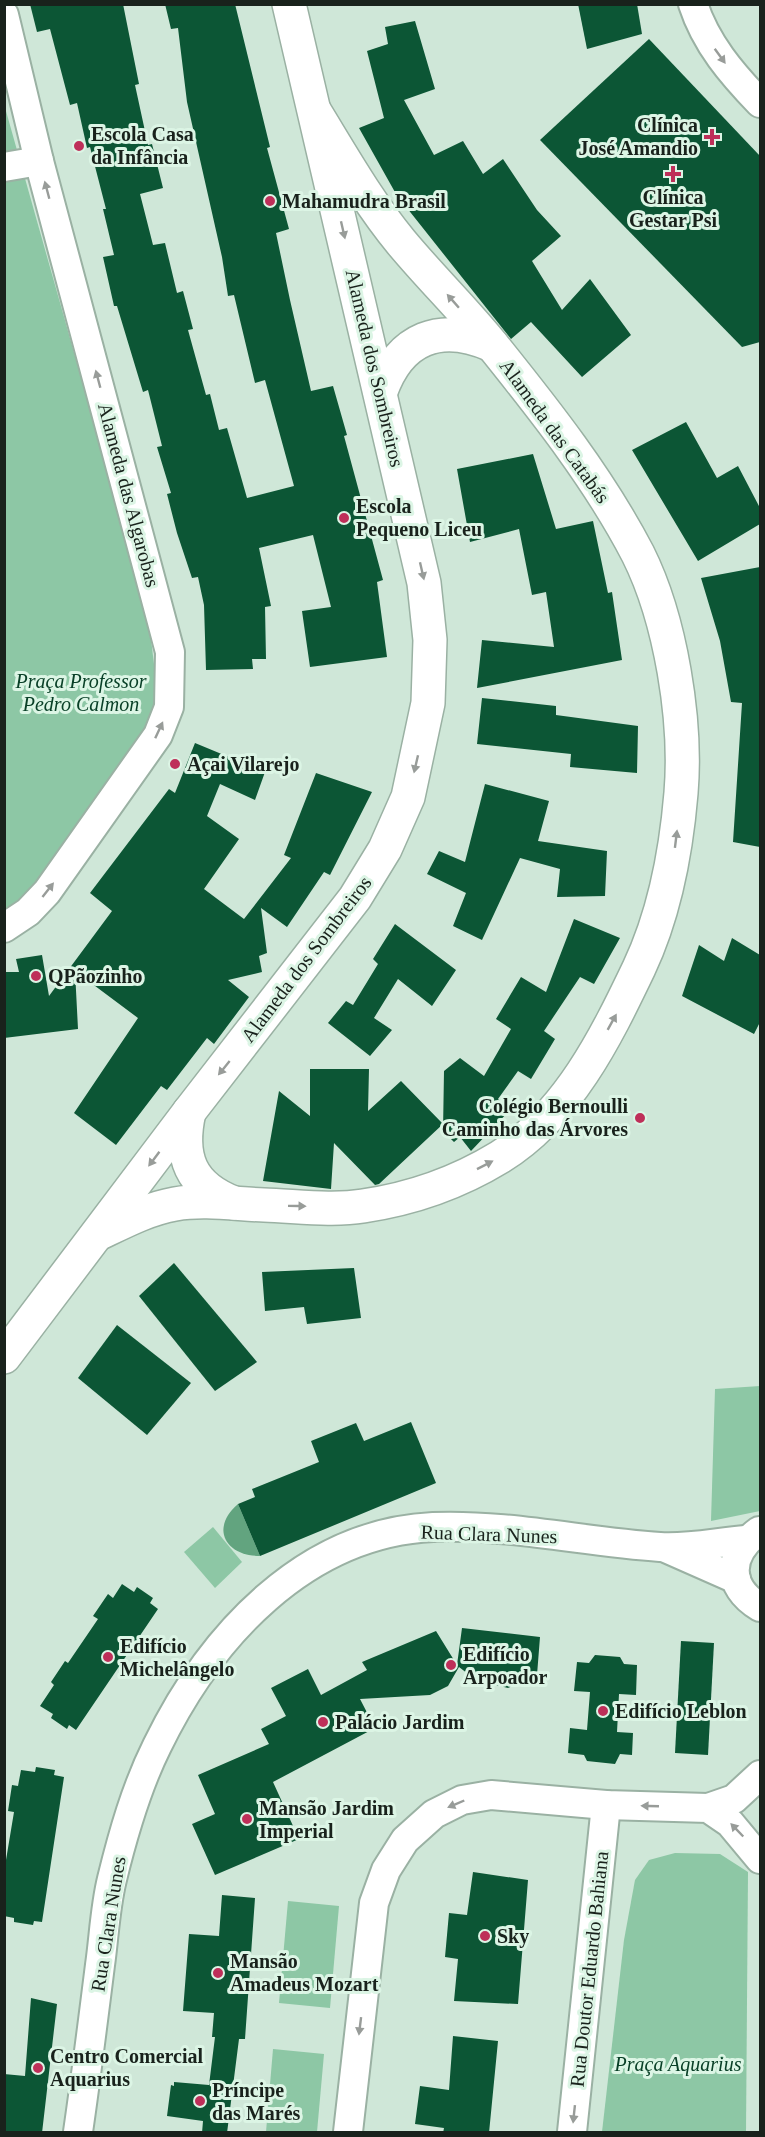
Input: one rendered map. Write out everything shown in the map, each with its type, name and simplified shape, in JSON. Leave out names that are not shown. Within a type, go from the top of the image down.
[{"type":"street","name":"Alameda dos Sombreiros","points":[[10,1338],[98,1234],[189,1112],[356,898],[385,849],[408,797],[428,703],[430,640],[424,583],[289,4]]},
{"type":"street","points":[[693,4],[701,30],[735,77],[760,103]]},
{"type":"street","name":"Alameda das Algarobas","points":[[4,15],[39,161],[170,652],[169,707],[159,735],[47,892],[28,912],[4,928]]},
{"type":"street","name":"Alameda das Catabás","points":[[98,1234],[144,1212],[174,1204],[202,1202],[360,1207],[440,1187],[502,1156],[551,1116],[587,1065],[629,988],[661,911],[673,857],[684,754],[677,688],[661,618],[639,557],[591,473],[492,345],[399,240],[356,180],[315,112]]},
{"type":"street","points":[[4,166],[39,161]]},
{"type":"street","points":[[381,391],[389,369],[404,351],[424,339],[447,333],[470,335],[492,345]]},
{"type":"street","name":"Alameda das Catabás","points":[[189,1112],[184,1135],[187,1159],[198,1180],[217,1196],[239,1204]]},
{"type":"street","name":"Rua Clara Nunes","points":[[78,2133],[111,1882],[134,1801],[157,1745],[194,1684],[233,1628],[275,1589],[322,1556],[379,1536],[432,1527],[663,1547],[753,1535]]},
{"type":"street","points":[[753,1535],[738,1552],[734,1566],[741,1592],[760,1607]]},
{"type":"street","name":"Rua Clara Nunes","points":[[663,1547],[736,1579]]},
{"type":"street","points":[[348,2133],[374,1903],[386,1869],[405,1840],[434,1814],[462,1800],[491,1795],[606,1805],[708,1808],[734,1799],[760,1775]]},
{"type":"street","name":"Rua Doutor Eduardo Bahiana","points":[[572,2133],[606,1805]]},
{"type":"street","points":[[708,1808],[730,1823],[760,1859]]},
{"type":"green space","name":"Praça Professor Pedro Calmon","points":[[4,104],[148,615],[160,713],[55,869],[4,921]]},
{"type":"green space","points":[[760,1386],[760,1511],[711,1521],[715,1389]]},
{"type":"green space","points":[[213,1527],[242,1562],[215,1588],[184,1552]]},
{"type":"green space","name":"Praça Aquarius","points":[[675,1853],[720,1854],[748,1872],[746,2132],[602,2132],[624,1940],[635,1880],[649,1860]]},
{"type":"green space","points":[[288,1901],[339,1906],[330,2008],[279,2003]]},
{"type":"green space","points":[[273,2049],[324,2054],[317,2132],[266,2132]]},
{"type":"shaded area","points":[[238,1504],[260,1556],[238,1551],[225,1539],[223,1531],[225,1522],[229,1513]]},
{"type":"building","points":[[30,4],[123,4],[139,84],[135,85],[148,145],[152,144],[163,188],[140,194],[153,245],[165,243],[177,293],[183,291],[193,329],[188,330],[206,395],[210,394],[219,430],[227,428],[247,498],[294,486],[265,380],[255,383],[234,295],[228,296],[222,257],[187,102],[178,28],[171,29],[165,4],[235,4],[270,147],[267,148],[289,229],[276,233],[311,391],[333,386],[347,435],[344,436],[383,580],[377,582],[387,657],[310,667],[302,611],[331,607],[313,535],[259,548],[271,606],[265,607],[266,659],[252,659],[253,669],[206,670],[204,605],[198,577],[192,578],[177,533],[167,494],[171,493],[157,447],[162,446],[148,390],[143,392],[117,306],[114,306],[103,257],[114,255],[103,209],[106,209],[90,147],[87,148],[77,103],[70,105],[50,29],[37,32]]},
{"type":"building","points":[[578,4],[637,4],[642,34],[587,49]]},
{"type":"building","points":[[415,21],[435,89],[404,100],[434,155],[463,141],[483,174],[503,159],[537,210],[561,236],[532,261],[562,310],[590,279],[631,335],[582,377],[531,322],[511,339],[407,208],[405,210],[359,128],[384,118],[367,51],[388,44],[385,27]]},
{"type":"building","points":[[649,39],[760,156],[760,342],[742,347],[540,140]]},
{"type":"building","points":[[686,422],[717,478],[738,466],[760,508],[760,524],[698,561],[632,450]]},
{"type":"building","points":[[533,454],[556,529],[593,521],[608,593],[612,592],[622,660],[477,688],[482,640],[554,647],[546,592],[532,595],[519,529],[470,542],[457,469]]},
{"type":"building","points":[[760,567],[760,847],[733,842],[742,703],[731,702],[720,641],[701,578]]},
{"type":"building","points":[[482,698],[556,706],[556,715],[638,726],[637,773],[570,767],[571,754],[477,744]]},
{"type":"building","points":[[195,743],[265,772],[255,800],[220,784],[207,816],[239,839],[204,889],[244,919],[291,858],[284,855],[316,773],[372,792],[330,875],[324,872],[287,927],[261,908],[267,953],[259,956],[262,972],[228,980],[249,997],[214,1044],[207,1038],[167,1090],[161,1086],[116,1145],[74,1113],[138,1018],[75,971],[78,1029],[4,1038],[4,972],[19,972],[16,959],[42,955],[49,996],[112,911],[90,893],[169,789],[175,793]]},
{"type":"building","points":[[485,784],[549,801],[538,841],[607,851],[605,896],[557,897],[560,869],[520,858],[482,940],[453,926],[466,893],[427,874],[439,851],[465,862]]},
{"type":"building","points":[[574,919],[620,938],[594,984],[580,977],[544,1031],[555,1039],[531,1079],[518,1071],[498,1099],[509,1111],[471,1151],[460,1137],[454,1142],[443,1131],[444,1071],[460,1058],[484,1076],[511,1029],[496,1019],[521,977],[546,992]]},
{"type":"building","points":[[395,924],[456,970],[432,1006],[398,979],[374,1018],[392,1030],[370,1056],[328,1023],[346,1001],[353,1005],[378,964],[373,959]]},
{"type":"building","points":[[732,938],[760,955],[760,1022],[754,1034],[682,996],[699,945],[724,961]]},
{"type":"building","points":[[310,1069],[369,1069],[368,1111],[401,1081],[443,1124],[379,1184],[375,1185],[334,1143],[331,1189],[263,1181],[279,1091],[310,1116]]},
{"type":"building","points":[[174,1263],[257,1362],[215,1391],[139,1296]]},
{"type":"building","points":[[354,1268],[361,1318],[307,1324],[304,1307],[265,1311],[262,1272]]},
{"type":"building","points":[[117,1325],[191,1383],[147,1435],[78,1378]]},
{"type":"building","points":[[411,1422],[436,1483],[260,1556],[238,1504],[255,1497],[252,1489],[319,1462],[311,1441],[356,1423],[364,1441]]},
{"type":"building","name":"Edifício Michelângelo","points":[[122,1584],[134,1592],[137,1587],[153,1598],[150,1603],[158,1609],[76,1730],[69,1725],[67,1729],[51,1718],[53,1714],[40,1706],[54,1685],[51,1682],[65,1661],[68,1663],[98,1619],[93,1616],[108,1594],[113,1598]]},
{"type":"building","points":[[462,1628],[540,1637],[537,1675],[508,1688],[476,1680],[459,1667],[448,1686],[430,1695],[360,1699],[375,1728],[273,1782],[299,1839],[215,1875],[192,1824],[215,1814],[198,1775],[269,1744],[261,1729],[286,1716],[271,1688],[308,1669],[321,1695],[367,1670],[362,1662],[436,1631],[457,1665]]},
{"type":"building","points":[[681,1641],[714,1643],[708,1755],[675,1753]]},
{"type":"building","name":"Edifício Leblon","points":[[595,1655],[620,1657],[624,1664],[637,1665],[636,1695],[619,1694],[617,1732],[633,1733],[632,1755],[620,1754],[615,1764],[587,1761],[584,1755],[568,1753],[570,1728],[587,1730],[590,1692],[574,1691],[577,1662],[589,1663]]},
{"type":"building","points":[[36,1767],[55,1770],[54,1775],[64,1777],[42,1922],[34,1921],[33,1925],[14,1922],[14,1918],[4,1916],[4,1872],[14,1812],[8,1811],[12,1785],[18,1786],[21,1770],[35,1772]]},
{"type":"building","name":"Sky","points":[[473,1872],[528,1880],[518,2004],[454,2001],[458,1959],[445,1957],[449,1913],[467,1915]]},
{"type":"building","name":"Mansão Amadeus Mozart","points":[[222,1895],[255,1898],[245,2039],[239,2039],[227,2133],[202,2133],[203,2121],[167,2116],[171,2085],[174,2086],[174,2082],[209,2085],[215,2037],[212,2037],[214,2013],[183,2011],[189,1934],[219,1936]]},
{"type":"building","name":"Centro Comercial Aquarius","points":[[31,1998],[57,2004],[42,2133],[4,2133],[4,2074],[25,2076]]},
{"type":"building","points":[[453,2036],[498,2041],[489,2133],[443,2133],[444,2128],[415,2124],[420,2086],[449,2090]]},
{"type":"place","name":"Clínica José Amandio","points":[[712,137]]},
{"type":"place","name":"Escola Casa da Infância","points":[[79,146]]},
{"type":"place","name":"Clínica Gestar Psi","points":[[673,174]]},
{"type":"place","name":"Mahamudra Brasil","points":[[270,201]]},
{"type":"place","name":"Escola Pequeno Liceu","points":[[344,518]]},
{"type":"place","name":"Açai Vilarejo","points":[[175,764]]},
{"type":"place","name":"QPãozinho","points":[[36,976]]},
{"type":"place","name":"Colégio Bernoulli Caminho das Árvores","points":[[640,1118]]},
{"type":"place","name":"Edifício Michelângelo","points":[[108,1657]]},
{"type":"place","name":"Edifício Arpoador","points":[[451,1665]]},
{"type":"place","name":"Edifício Leblon","points":[[603,1711]]},
{"type":"place","name":"Palácio Jardim","points":[[323,1722]]},
{"type":"place","name":"Mansão Jardim Imperial","points":[[247,1819]]},
{"type":"place","name":"Sky","points":[[485,1936]]},
{"type":"place","name":"Mansão Amadeus Mozart","points":[[218,1973]]},
{"type":"place","name":"Centro Comercial Aquarius","points":[[38,2068]]},
{"type":"place","name":"Príncipe das Marés","points":[[200,2101]]}]
